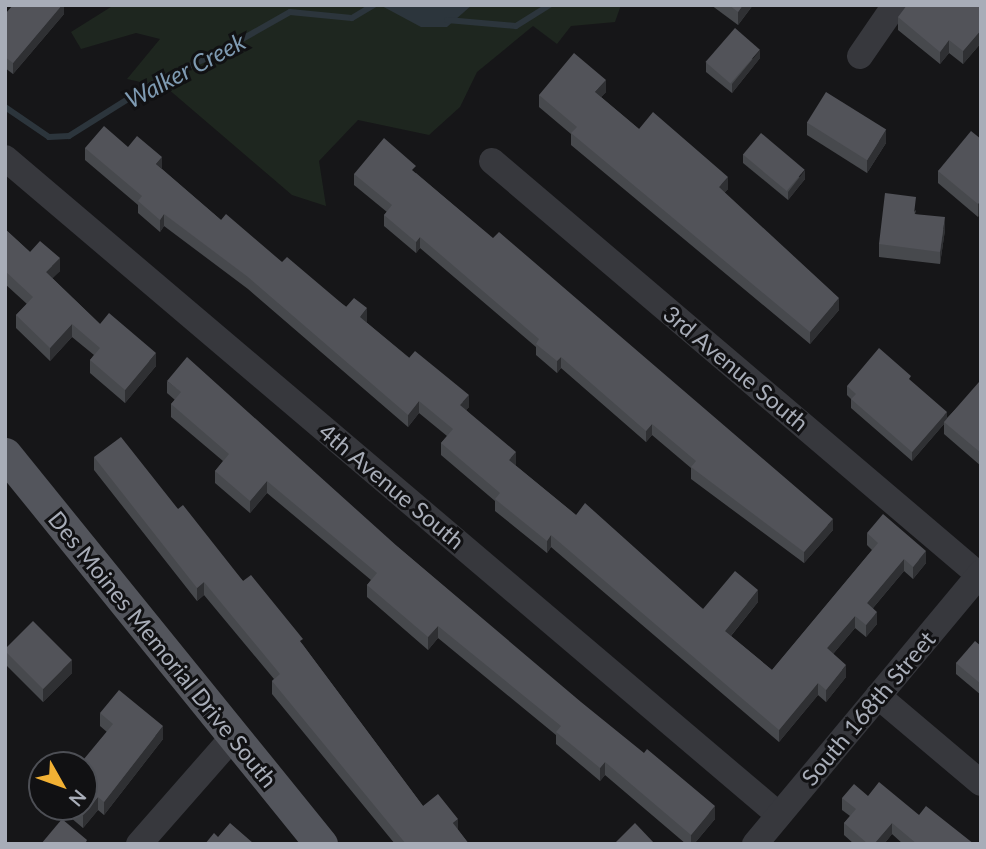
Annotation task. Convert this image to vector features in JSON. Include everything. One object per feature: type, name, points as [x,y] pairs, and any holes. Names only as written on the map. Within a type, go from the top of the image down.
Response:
[{"type":"main road","name":"Des Moines Memorial Drive South","points":[[5,454],[321,844]]},
{"type":"street","points":[[860,57],[895,5]]},
{"type":"street","name":"4th Avenue South","points":[[5,158],[779,815]]},
{"type":"street","name":"3rd Avenue South","points":[[492,161],[980,574]]},
{"type":"street","name":"South 168th Street","points":[[755,844],[980,574]]},
{"type":"street","points":[[878,696],[981,783]]},
{"type":"street","points":[[139,844],[234,736]]},
{"type":"shaded area","points":[[114,5],[621,5],[615,22],[571,26],[557,44],[533,26],[477,72],[460,107],[429,135],[358,120],[319,161],[326,206],[292,195],[167,88],[127,79],[160,39],[136,33],[81,49],[71,32]]},
{"type":"shaded area","points":[[380,5],[472,5],[447,27],[421,27]]},
{"type":"building","points":[[13,5],[62,5],[13,63],[5,57],[5,14]]},
{"type":"building","points":[[729,5],[743,5],[738,12]]},
{"type":"building","points":[[907,5],[981,5],[981,30],[963,51],[949,40],[940,52],[898,17]]},
{"type":"building","points":[[735,28],[760,50],[730,84],[705,62]]},
{"type":"building","points":[[574,53],[606,80],[595,92],[639,129],[653,112],[728,177],[719,187],[839,298],[810,332],[571,133],[577,127],[539,95]]},
{"type":"building","points":[[826,92],[886,130],[867,160],[807,123]]},
{"type":"building","points":[[104,126],[128,147],[137,136],[162,157],[156,164],[221,220],[226,214],[282,262],[287,257],[346,307],[354,298],[367,308],[360,317],[409,358],[415,351],[469,395],[460,405],[516,452],[509,460],[576,515],[585,503],[703,609],[735,571],[758,590],[725,631],[772,670],[878,543],[867,533],[883,514],[926,551],[913,567],[904,559],[867,603],[877,612],[866,625],[855,616],[827,648],[846,665],[826,690],[818,683],[779,730],[551,535],[547,541],[495,499],[500,493],[441,443],[453,429],[419,401],[408,415],[248,277],[164,214],[160,220],[138,201],[142,196],[85,148]]},
{"type":"building","points":[[971,131],[981,139],[981,201],[978,204],[938,171]]},
{"type":"building","points":[[761,133],[805,170],[787,191],[743,154]]},
{"type":"building","points":[[384,138],[416,166],[412,170],[493,238],[499,232],[833,519],[804,552],[691,467],[696,461],[652,424],[646,431],[561,357],[557,361],[536,344],[539,339],[420,237],[416,242],[384,215],[392,205],[354,174]]},
{"type":"building","points":[[885,193],[916,197],[914,214],[945,217],[940,252],[879,244]]},
{"type":"building","points":[[5,229],[30,252],[40,241],[60,258],[46,272],[100,324],[109,313],[156,353],[125,390],[90,360],[100,348],[72,324],[50,348],[16,315],[33,297],[5,271]]},
{"type":"building","points":[[879,348],[947,412],[912,452],[851,399],[856,394],[847,386]]},
{"type":"building","points":[[187,357],[398,547],[581,702],[644,753],[647,749],[715,806],[691,835],[605,762],[600,768],[556,732],[561,726],[438,626],[428,637],[367,585],[377,573],[267,481],[250,501],[215,471],[229,454],[171,404],[181,392],[167,381]]},
{"type":"building","points":[[979,382],[981,383],[981,453],[944,422]]},
{"type":"building","points":[[121,437],[178,509],[183,505],[243,581],[251,575],[303,639],[300,641],[423,806],[438,794],[458,819],[453,823],[469,844],[406,844],[272,681],[280,674],[204,582],[197,588],[94,457]]},
{"type":"building","points":[[33,621],[72,660],[43,689],[5,651]]},
{"type":"building","points":[[975,641],[981,646],[981,684],[956,663]]},
{"type":"building","points":[[119,690],[163,726],[104,802],[98,797],[98,751],[91,751],[113,724],[100,713]]},
{"type":"building","points":[[879,782],[919,815],[926,806],[974,844],[917,844],[892,823],[874,844],[868,844],[844,823],[856,809],[842,798],[854,784],[868,796]]},
{"type":"building","points":[[60,821],[64,821],[87,840],[85,844],[41,844]]},
{"type":"building","points":[[230,823],[253,843],[205,844],[214,833],[218,837]]},
{"type":"building","points":[[635,823],[655,844],[614,844]]},
{"type":"waterway","name":"Walker Creek","points":[[5,107],[49,137],[69,136],[160,79],[214,55],[290,12],[352,18],[374,5]]},
{"type":"waterway","name":"Walker Creek","points":[[447,20],[516,26],[550,5]]}]
